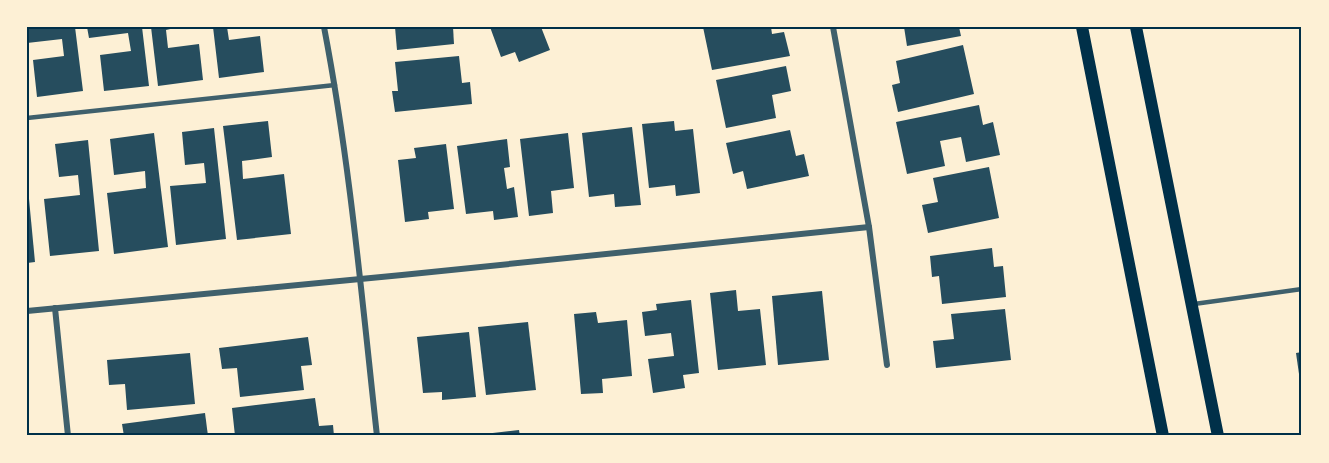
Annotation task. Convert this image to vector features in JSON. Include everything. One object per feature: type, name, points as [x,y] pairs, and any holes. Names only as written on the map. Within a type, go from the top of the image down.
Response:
[{"type":"main road","points":[[1082,27],[1163,436]]},
{"type":"main road","points":[[1136,27],[1218,436]]},
{"type":"street","points":[[324,27],[335,85],[377,436]]},
{"type":"street","points":[[833,27],[869,227],[887,366]]},
{"type":"street","points":[[27,311],[869,227]]},
{"type":"street","points":[[55,308],[68,436]]},
{"type":"lane","points":[[27,118],[335,85]]},
{"type":"lane","points":[[1191,304],[1302,289]]},
{"type":"building","points":[[27,27],[75,27],[83,91],[37,97],[33,60],[64,56],[62,39],[27,43]]},
{"type":"building","points":[[87,27],[142,27],[149,86],[104,91],[100,55],[131,51],[128,33],[89,38]]},
{"type":"building","points":[[151,27],[179,27],[166,30],[168,48],[199,44],[203,80],[158,86]]},
{"type":"building","points":[[213,27],[227,27],[229,40],[260,36],[264,72],[219,78]]},
{"type":"building","points":[[395,27],[453,27],[454,44],[397,50]]},
{"type":"building","points":[[490,27],[541,27],[550,50],[519,62],[515,52],[501,57]]},
{"type":"building","points":[[703,27],[771,27],[772,34],[784,32],[790,56],[712,70]]},
{"type":"building","points":[[904,27],[959,27],[961,36],[907,46]]},
{"type":"building","points":[[963,45],[974,94],[898,112],[892,85],[900,83],[896,61]]},
{"type":"building","points":[[459,56],[462,83],[470,82],[472,104],[395,112],[392,91],[398,91],[395,62]]},
{"type":"building","points":[[786,66],[791,91],[772,95],[776,118],[726,128],[716,80]]},
{"type":"building","points":[[979,105],[983,125],[993,122],[1000,155],[966,162],[961,137],[940,141],[945,166],[907,174],[896,122]]},
{"type":"building","points":[[268,121],[272,157],[242,161],[243,179],[284,174],[291,234],[237,240],[223,126]]},
{"type":"building","points":[[674,121],[675,131],[693,129],[700,193],[676,196],[675,185],[649,188],[642,124]]},
{"type":"building","points":[[632,127],[641,205],[615,207],[614,194],[589,197],[582,133]]},
{"type":"building","points":[[214,128],[226,239],[176,245],[170,186],[206,183],[204,163],[185,165],[182,132]]},
{"type":"building","points":[[790,130],[796,156],[804,154],[809,176],[747,189],[743,171],[733,174],[726,143]]},
{"type":"building","points":[[154,133],[168,247],[114,254],[107,193],[146,188],[145,171],[114,175],[110,139]]},
{"type":"building","points":[[568,133],[574,188],[551,191],[553,213],[529,216],[520,139]]},
{"type":"building","points":[[507,139],[510,167],[504,168],[507,189],[514,187],[518,217],[494,220],[493,211],[466,214],[457,146]]},
{"type":"building","points":[[88,140],[99,251],[50,256],[44,199],[80,195],[78,175],[59,177],[55,144]]},
{"type":"building","points":[[446,144],[454,209],[428,212],[429,219],[405,222],[398,160],[416,158],[414,148]]},
{"type":"building","points":[[989,167],[999,218],[928,233],[922,205],[938,202],[933,178]]},
{"type":"building","points":[[27,199],[29,199],[35,262],[27,263]]},
{"type":"building","points":[[992,248],[994,267],[1003,266],[1006,297],[942,304],[939,276],[932,277],[930,256]]},
{"type":"building","points":[[736,290],[738,311],[760,309],[766,365],[718,370],[710,293]]},
{"type":"building","points":[[822,291],[829,360],[778,365],[772,296]]},
{"type":"building","points":[[691,300],[699,373],[683,375],[685,388],[653,393],[648,359],[674,356],[671,333],[645,336],[642,312],[657,310],[656,304]]},
{"type":"building","points":[[1005,309],[1011,360],[936,368],[933,341],[954,339],[951,314]]},
{"type":"building","points":[[596,312],[598,323],[627,320],[632,376],[602,379],[603,393],[581,394],[574,314]]},
{"type":"building","points":[[528,322],[536,390],[486,395],[478,327]]},
{"type":"building","points":[[469,332],[476,397],[442,400],[442,392],[423,393],[417,337]]},
{"type":"building","points":[[308,337],[312,365],[301,366],[304,390],[240,397],[237,368],[222,369],[219,348]]},
{"type":"building","points":[[1302,352],[1302,374],[1299,374],[1296,353]]},
{"type":"building","points":[[190,353],[195,404],[127,410],[125,384],[109,385],[107,360]]},
{"type":"building","points":[[315,398],[319,426],[333,425],[334,436],[235,436],[232,408]]},
{"type":"building","points":[[205,413],[208,436],[124,436],[122,424]]},
{"type":"building","points":[[519,430],[520,436],[484,436],[484,434]]}]
